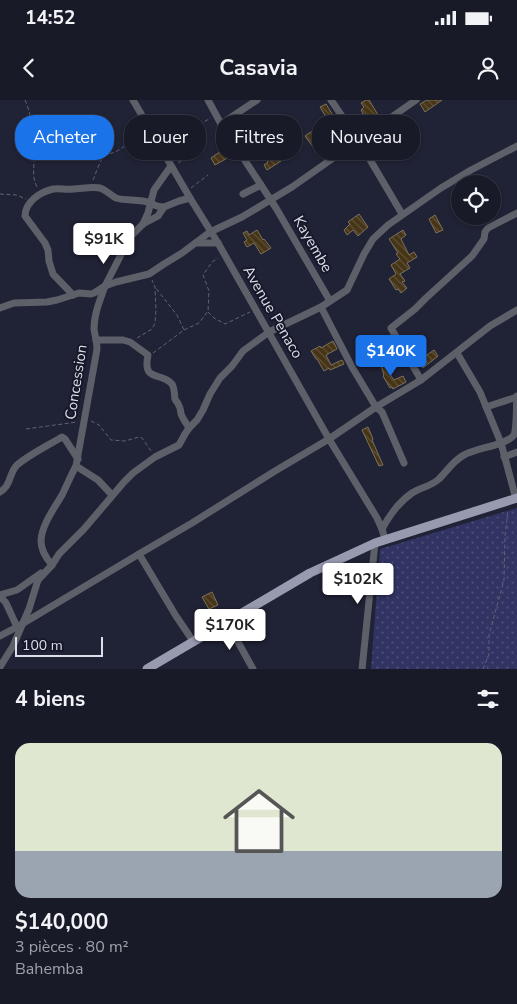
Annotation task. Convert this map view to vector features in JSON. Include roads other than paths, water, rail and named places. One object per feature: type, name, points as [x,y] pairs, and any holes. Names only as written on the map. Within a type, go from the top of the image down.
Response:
[{"type":"main road","points":[[148,669],[310,573],[385,539],[514,499]]},
{"type":"street","name":"Avenue Penaco","points":[[133,100],[218,243],[328,439],[377,518],[385,539]]},
{"type":"street","name":"Kayembe","points":[[208,100],[216,115]]},
{"type":"street","points":[[234,115],[257,100]]},
{"type":"street","points":[[331,100],[341,115]]},
{"type":"street","points":[[395,115],[414,101]]},
{"type":"street","points":[[0,667],[13,646],[20,626],[30,609],[37,583],[59,554],[84,530],[133,472],[155,457],[179,445],[189,428],[197,420],[220,378],[232,366],[240,354],[269,332],[321,307],[347,290],[373,239],[402,214],[441,188],[517,146]]},
{"type":"street","name":"Kayembe","points":[[245,160],[272,200],[330,301]]},
{"type":"street","points":[[0,308],[14,304],[47,302],[79,293],[90,294],[105,286],[150,274],[210,232],[272,200],[331,160]]},
{"type":"street","points":[[370,160],[402,214]]},
{"type":"street","points":[[143,224],[154,190],[171,166]]},
{"type":"street","points":[[243,194],[261,185]]},
{"type":"street","points":[[73,295],[53,274],[45,243],[25,216],[30,202],[41,194],[52,190],[89,188],[101,189],[115,198],[142,200],[164,208]]},
{"type":"street","points":[[143,224],[158,216],[164,208],[188,195]]},
{"type":"street","points":[[421,380],[391,328],[415,309],[472,256],[484,239],[488,228],[517,213]]},
{"type":"street","name":"Concession","points":[[52,565],[44,553],[41,535],[77,462],[97,349],[94,330],[98,305],[105,286],[130,237],[143,224]]},
{"type":"street","points":[[195,242],[218,243]]},
{"type":"street","points":[[321,307],[352,367],[376,407],[382,412],[404,463]]},
{"type":"street","points":[[0,636],[20,626],[192,523],[328,439],[421,380],[490,326],[517,310]]},
{"type":"street","points":[[96,340],[123,340],[130,342],[148,355],[147,369],[171,383],[174,388],[175,399],[189,428]]},
{"type":"street","points":[[457,352],[480,392],[501,443],[514,499]]},
{"type":"street","points":[[382,529],[388,517],[405,499],[412,493],[430,486],[462,455],[501,443],[515,434],[517,396],[486,407]]},
{"type":"street","points":[[0,492],[8,486],[15,467],[62,437],[65,439],[77,462],[112,495]]},
{"type":"street","points":[[504,457],[517,452]]},
{"type":"street","points":[[362,669],[375,543]]},
{"type":"street","points":[[139,554],[176,616],[194,641]]},
{"type":"street","points":[[20,626],[0,595],[17,590],[46,571]]},
{"type":"street","points":[[227,622],[253,669]]}]
